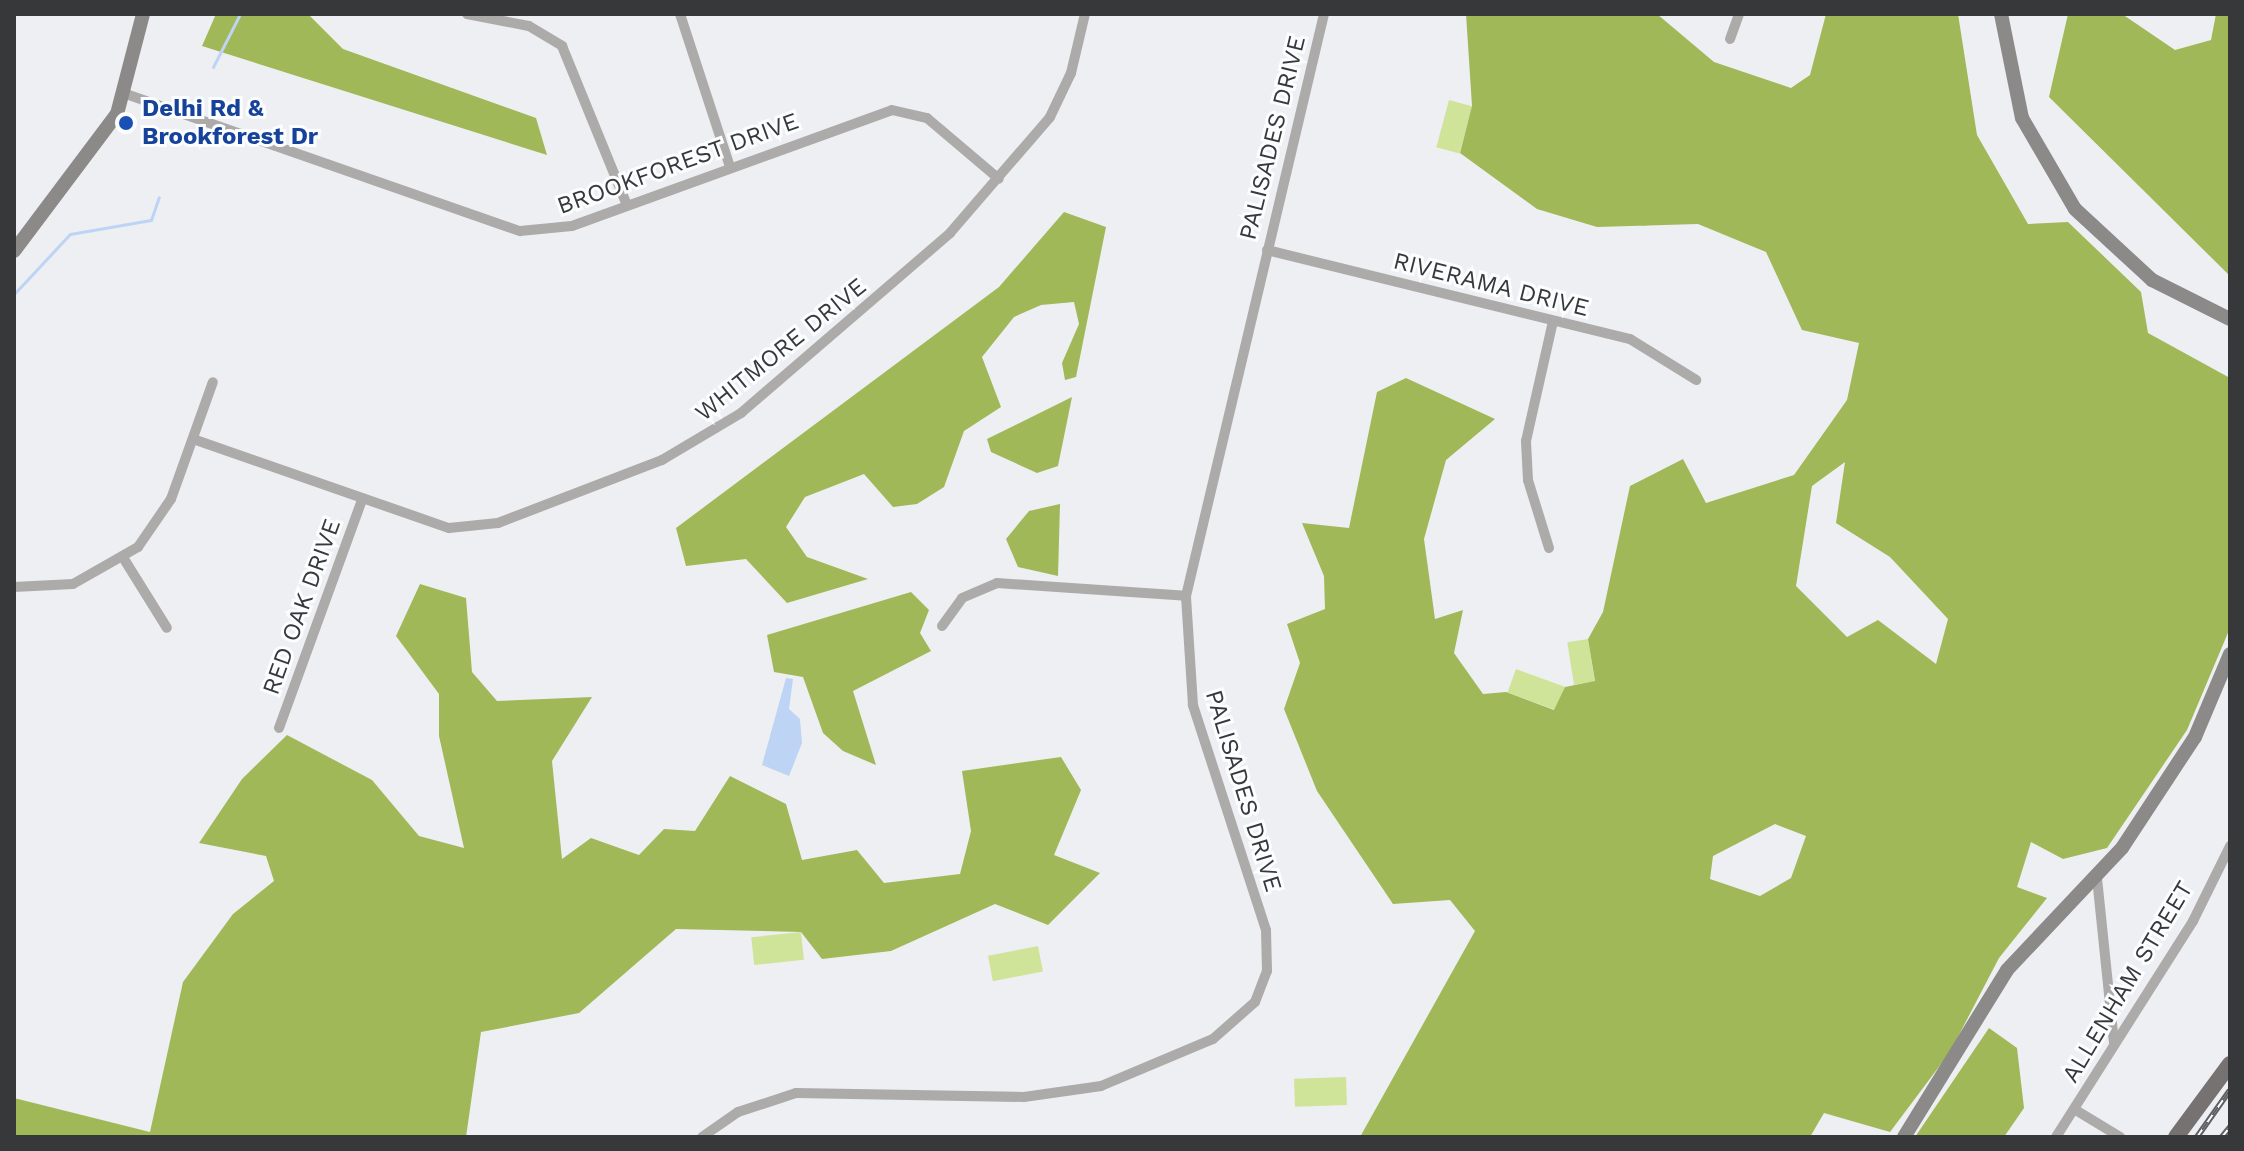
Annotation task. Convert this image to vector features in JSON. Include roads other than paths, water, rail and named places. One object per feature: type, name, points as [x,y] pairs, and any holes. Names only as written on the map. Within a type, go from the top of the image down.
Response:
[{"type":"main road","points":[[2176,1137],[2230,1064]]},
{"type":"street","points":[[14,251],[95,151],[126,94],[143,14]]},
{"type":"street","points":[[467,14],[529,26],[562,46],[627,205]]},
{"type":"street","points":[[680,14],[730,167]]},
{"type":"street","name":"WHITMORE DRIVE","points":[[193,439],[432,525],[485,526],[690,447],[919,263],[999,179],[1062,94],[1085,14]]},
{"type":"street","name":"PALISADES DRIVE","points":[[702,1137],[738,1112],[796,1093],[1076,1092],[1213,1039],[1247,1013],[1265,978],[1268,947],[1193,705],[1186,596],[1324,14]]},
{"type":"street","points":[[1730,39],[1739,14]]},
{"type":"street","points":[[2001,14],[2022,118],[2075,209],[2152,280],[2230,319]]},
{"type":"street","name":"BROOKFOREST DRIVE","points":[[126,94],[503,228],[555,230],[869,115],[901,110],[938,125],[999,179]]},
{"type":"street","name":"RIVERAMA DRIVE","points":[[1267,250],[1643,343],[1696,380]]},
{"type":"street","points":[[1549,548],[1528,480],[1526,441],[1553,321]]},
{"type":"street","points":[[14,587],[73,584],[124,559],[163,515],[213,382]]},
{"type":"street","name":"RED OAK DRIVE","points":[[279,728],[362,500]]},
{"type":"street","points":[[124,559],[167,628]]},
{"type":"street","points":[[942,626],[962,598],[997,583],[1186,596]]},
{"type":"street","points":[[1904,1137],[2007,970],[2097,878],[2195,737],[2230,654]]},
{"type":"street","name":"ALLENHAM STREET","points":[[2056,1137],[2193,921],[2230,846]]},
{"type":"street","points":[[2097,878],[2114,1042]]},
{"type":"street","points":[[2074,1109],[2120,1137]]},
{"type":"water","points":[[786,678],[793,679],[789,709],[800,719],[802,743],[789,776],[762,765]]},
{"type":"waterway","points":[[213,67],[240,14]]},
{"type":"waterway","points":[[14,294],[70,234],[151,220],[159,197]]},
{"type":"railway","points":[[2197,1137],[2230,1090]]},
{"type":"railway","points":[[2222,1137],[2230,1127]]},
{"type":"place","name":"Delhi Rd & Brookforest Dr","points":[[126,123]]}]
